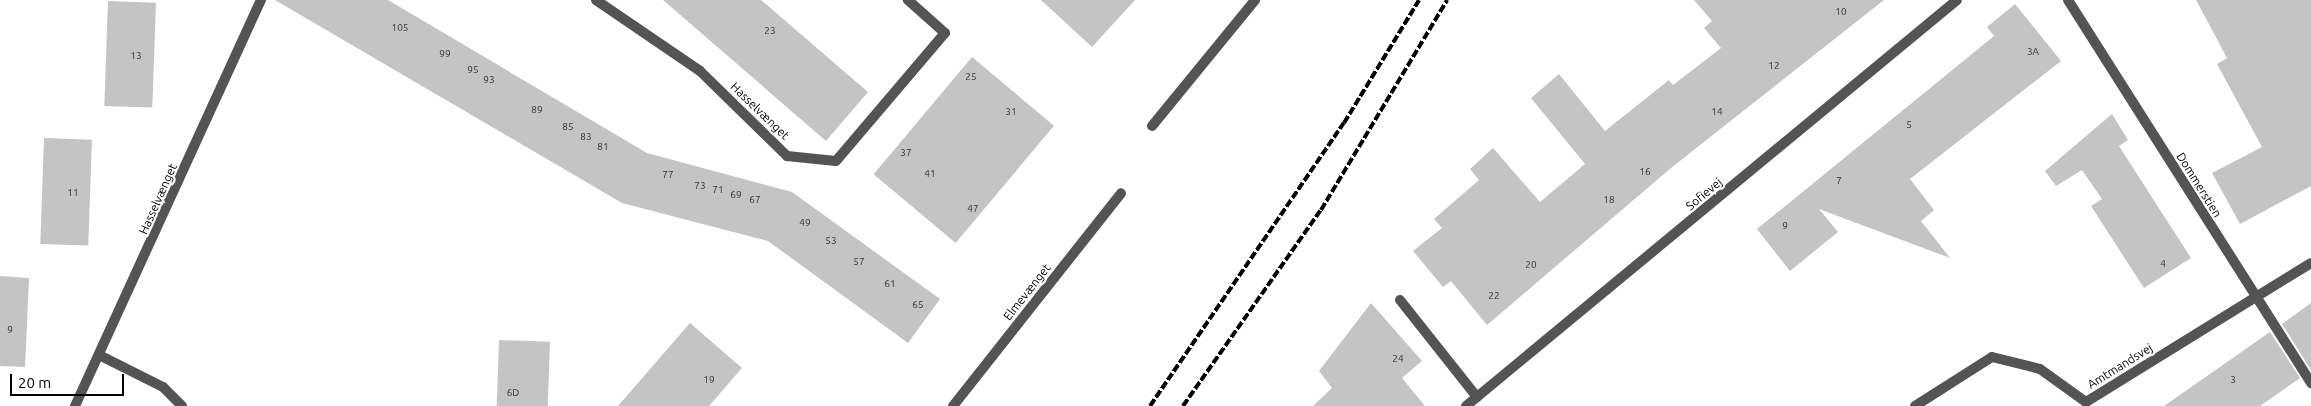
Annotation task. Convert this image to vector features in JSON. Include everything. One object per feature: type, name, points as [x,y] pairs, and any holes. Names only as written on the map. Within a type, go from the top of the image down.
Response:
[{"type":"street","name":"Hasselvænget","points":[[74,406],[101,356],[261,0]]},
{"type":"street","name":"Hasselvænget","points":[[596,0],[700,70],[787,156],[836,161],[945,33],[908,0]]},
{"type":"street","points":[[1152,126],[1255,0]]},
{"type":"street","name":"Sofievej","points":[[1466,406],[1956,0]]},
{"type":"street","name":"Dommerstien","points":[[2068,0],[2253,296],[2311,383]]},
{"type":"street","name":"Elmevænget","points":[[953,406],[1121,193]]},
{"type":"street","name":"Amtmandsvej","points":[[1915,406],[1992,357],[2040,369],[2086,402],[2253,296],[2311,263]]},
{"type":"street","points":[[1400,300],[1477,397]]},
{"type":"street","points":[[101,356],[163,387],[182,406]]},
{"type":"building","points":[[275,0],[388,0],[647,153],[792,192],[940,299],[908,343],[768,241],[622,203]]},
{"type":"building","points":[[663,0],[761,0],[868,92],[826,141]]},
{"type":"building","points":[[1041,0],[1135,0],[1092,47]]},
{"type":"building","points":[[1694,0],[1884,0],[1671,168],[1487,325],[1451,281],[1443,287],[1413,251],[1442,228],[1434,219],[1479,180],[1470,169],[1493,148],[1540,202],[1585,164],[1531,98],[1559,74],[1605,131],[1669,80],[1673,85],[1721,48],[1704,28],[1712,21]]},
{"type":"building","points":[[2196,0],[2311,0],[2311,186],[2240,224],[2212,173],[2262,147],[2217,64],[2227,58]]},
{"type":"building","points":[[108,1],[156,3],[152,108],[104,106]]},
{"type":"building","points":[[2015,4],[2061,61],[1910,179],[1934,210],[1921,221],[1950,258],[1819,209],[1838,232],[1790,271],[1757,229],[1994,36],[1987,27]]},
{"type":"building","points":[[972,57],[1054,126],[956,243],[874,174]]},
{"type":"building","points":[[2112,114],[2128,140],[2119,146],[2191,258],[2144,288],[2091,206],[2102,199],[2082,170],[2056,186],[2045,171]]},
{"type":"building","points":[[44,138],[92,140],[88,246],[40,244]]},
{"type":"building","points":[[0,276],[29,278],[25,367],[0,366]]},
{"type":"building","points":[[1371,303],[1422,361],[1402,378],[1425,406],[1313,406],[1332,388],[1319,371]]},
{"type":"building","points":[[2311,303],[2311,370],[2282,324]]},
{"type":"building","points":[[690,323],[742,368],[709,406],[618,406]]},
{"type":"building","points":[[2270,332],[2300,378],[2260,406],[2164,406]]},
{"type":"building","points":[[499,340],[550,342],[548,406],[497,406]]},
{"type":"railway","points":[[1150,406],[1344,123],[1419,0]]},
{"type":"railway","points":[[1183,406],[1321,210],[1447,0]]}]
